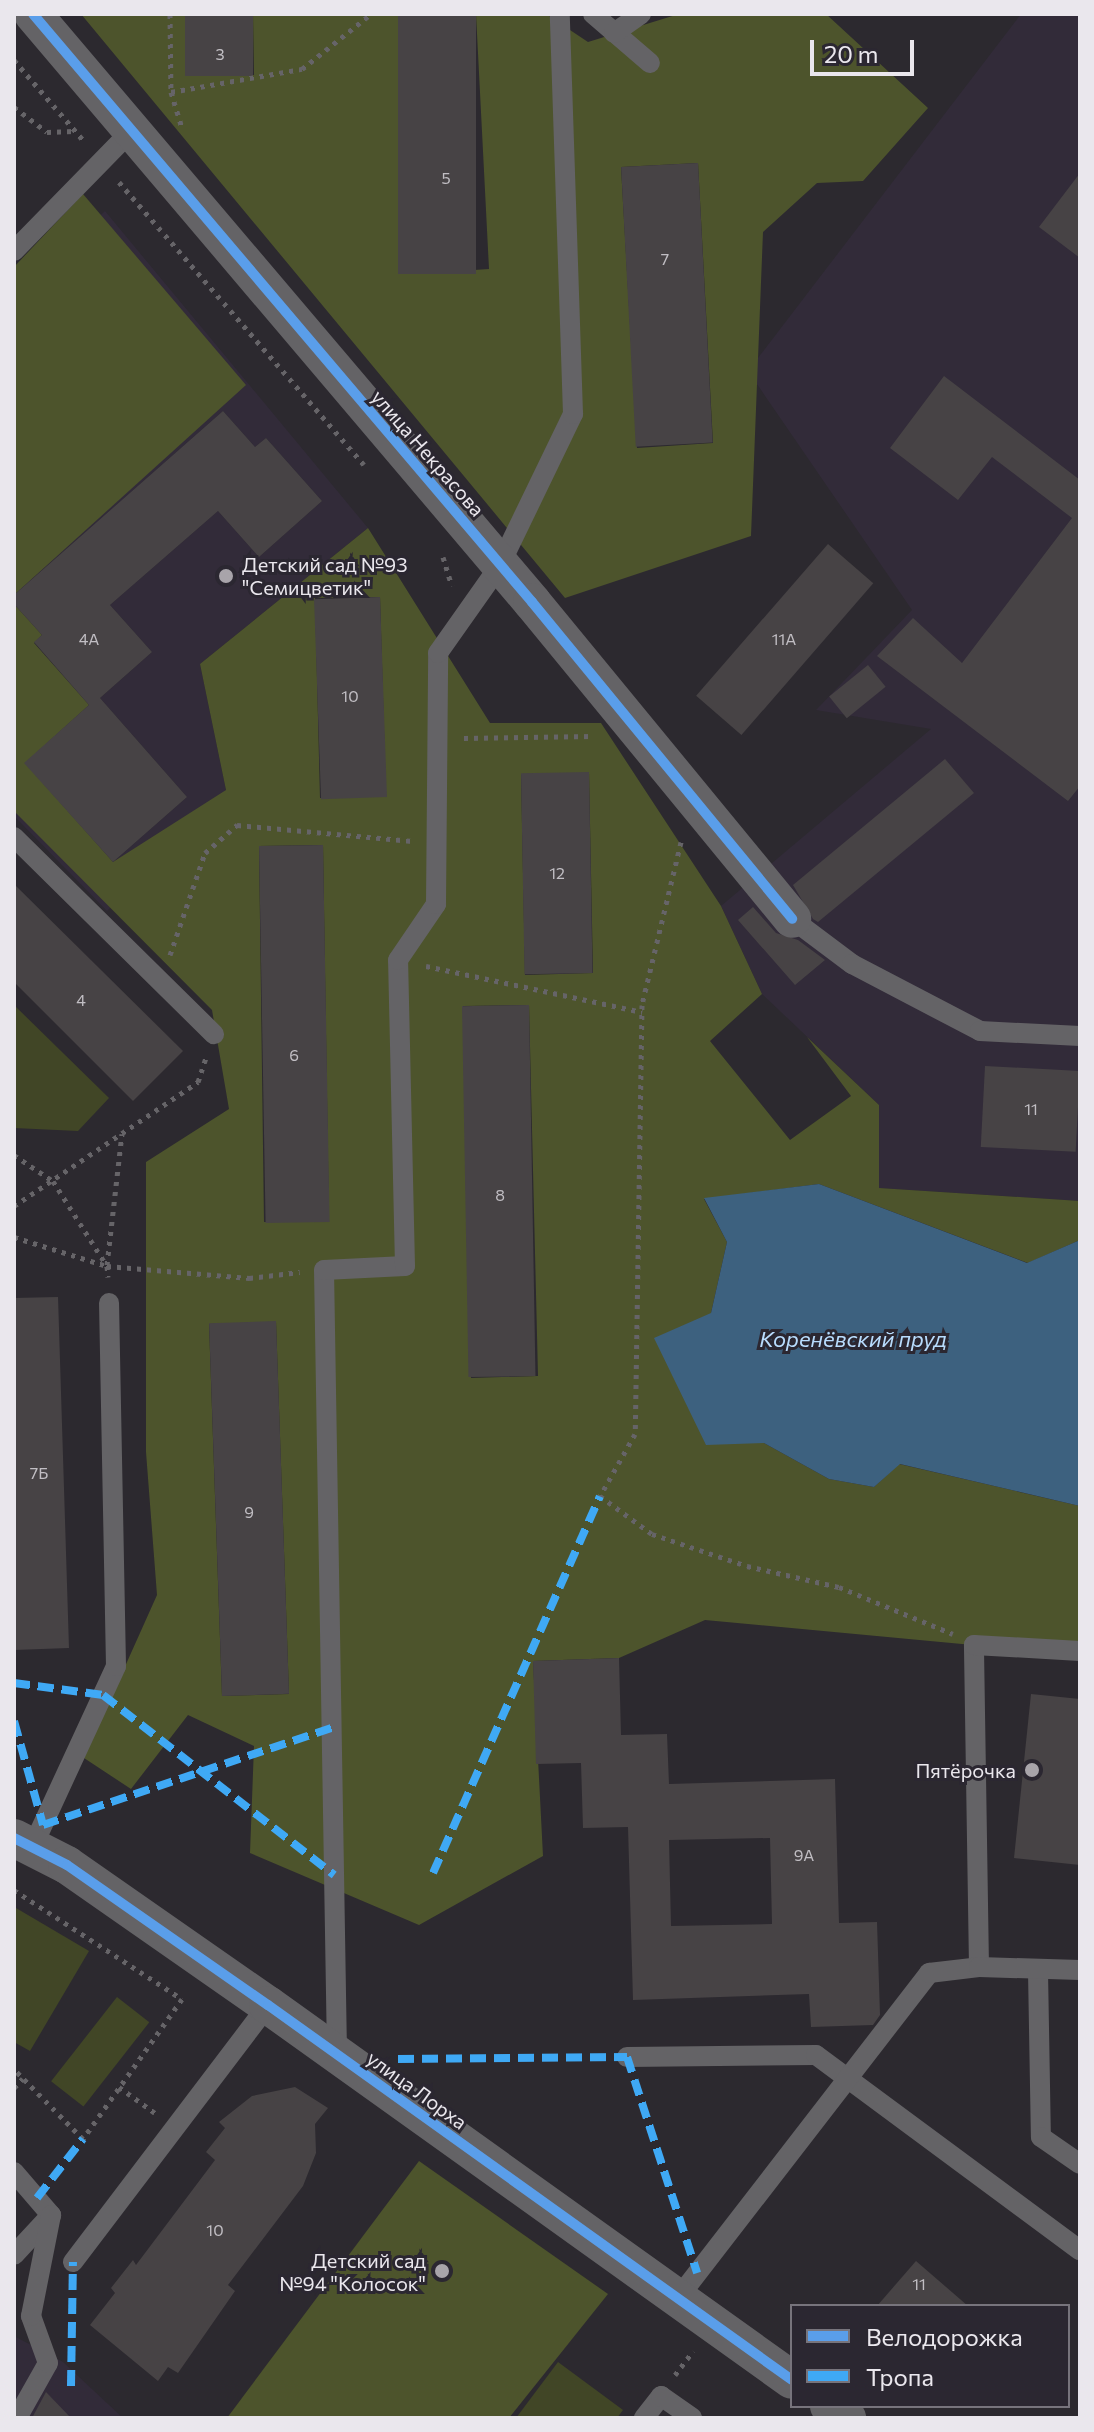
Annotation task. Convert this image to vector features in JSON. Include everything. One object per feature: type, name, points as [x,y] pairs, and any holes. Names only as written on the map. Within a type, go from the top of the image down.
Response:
[{"type":"street","name":"улица Некрасова","points":[[33,14],[129,133],[643,735],[792,919]]},
{"type":"street","name":"улица Лорха","points":[[23,1843],[67,1865],[337,2053],[790,2379]]},
{"type":"lane","points":[[337,2053],[324,1270],[405,1266],[398,960],[436,904],[438,653],[500,565],[573,414],[560,14]]},
{"type":"lane","points":[[593,14],[650,63]]},
{"type":"lane","points":[[614,33],[641,14]]},
{"type":"lane","points":[[14,251],[129,133]]},
{"type":"lane","points":[[14,837],[214,1034]]},
{"type":"lane","points":[[792,919],[852,964],[980,1031],[1080,1036]]},
{"type":"lane","points":[[23,1843],[116,1666],[109,1303]]},
{"type":"lane","points":[[979,1967],[974,1645],[1080,1651]]},
{"type":"lane","points":[[678,2298],[929,1973],[979,1967],[1080,1970]]},
{"type":"lane","points":[[1038,1971],[1041,2137],[1080,2164]]},
{"type":"lane","points":[[73,2262],[268,2005]]},
{"type":"lane","points":[[627,2057],[816,2055],[1080,2250]]},
{"type":"lane","points":[[14,2172],[51,2215]]},
{"type":"lane","points":[[14,2255],[51,2215]]},
{"type":"lane","points":[[17,2418],[48,2363],[31,2316],[51,2215]]},
{"type":"lane","points":[[644,2418],[661,2396],[692,2418]]},
{"type":"path","points":[[170,14],[171,92],[182,128]]},
{"type":"path","points":[[171,92],[302,69],[371,14]]},
{"type":"path","points":[[14,60],[372,475]]},
{"type":"path","points":[[14,107],[47,132],[75,131]]},
{"type":"path","points":[[434,547],[444,558],[461,617]]},
{"type":"path","points":[[437,739],[643,735]]},
{"type":"path","points":[[693,795],[642,1012],[635,1434],[600,1496],[652,1534],[747,1566],[839,1587],[974,1645]]},
{"type":"path","points":[[161,981],[205,853],[237,825],[437,844]]},
{"type":"path","points":[[398,960],[642,1012]]},
{"type":"path","points":[[14,1206],[198,1082],[214,1034]]},
{"type":"path","points":[[109,1303],[107,1266],[122,1134]]},
{"type":"path","points":[[14,1155],[53,1181],[107,1266]]},
{"type":"path","points":[[14,1237],[107,1266],[249,1278],[324,1270]]},
{"type":"path","points":[[14,1890],[182,1999],[83,2139],[14,2069]]},
{"type":"path","points":[[14,2088],[23,2078]]},
{"type":"path","points":[[119,2087],[175,2127]]},
{"type":"path","points":[[678,2372],[698,2344]]},
{"type":"shaded area","points":[[1021,14],[1080,14],[1080,1201],[878,1188],[879,1105],[762,994],[721,906],[931,729],[816,710],[912,610],[748,371]]},
{"type":"shaded area","name":"Детский сад №93 \"Семицветик\"","points":[[105,211],[368,528],[200,664],[226,790],[107,911],[14,816],[14,604],[42,635],[34,643],[89,705],[25,763],[113,862],[187,797],[100,698],[152,652],[110,605],[218,511],[259,557],[322,501],[266,438],[255,447],[223,411],[14,595],[14,298]]},
{"type":"shaded area","points":[[14,2336],[63,2362],[123,2418],[14,2418]]},
{"type":"green space","points":[[81,14],[185,14],[187,76],[254,75],[253,14],[398,14],[413,274],[489,269],[476,14],[546,14],[588,42],[679,14],[826,14],[928,108],[863,181],[817,183],[763,232],[751,536],[565,598]],"holes":[[[698,163],[713,443],[637,448],[621,167]]]},
{"type":"green space","points":[[83,194],[246,385],[14,595],[14,267]]},
{"type":"green space","points":[[368,528],[490,723],[601,723],[721,906],[762,994],[710,1041],[790,1140],[851,1096],[807,1037],[879,1105],[879,1188],[1080,1201],[1080,1240],[1028,1263],[819,1184],[704,1199],[727,1242],[711,1313],[764,1443],[829,1479],[874,1487],[899,1464],[1080,1506],[1080,1655],[705,1620],[619,1658],[533,1661],[543,1856],[419,1925],[250,1853],[254,1746],[188,1715],[131,1789],[84,1758],[157,1595],[146,1452],[146,1162],[229,1109],[212,1010],[14,811],[14,604],[42,635],[34,643],[89,705],[25,763],[113,862],[226,790],[200,664]],"holes":[[[380,597],[386,796],[320,798],[315,598]],[[589,773],[593,973],[525,975],[521,774]],[[323,845],[329,1221],[264,1222],[259,846]],[[529,1005],[538,1376],[471,1378],[463,1006]],[[276,1322],[289,1694],[222,1696],[209,1324]]]},
{"type":"green space","points":[[14,1005],[109,1098],[78,1131],[14,1128]]},
{"type":"green space","points":[[16,1908],[89,1951],[30,2051],[14,2042]]},
{"type":"green space","points":[[117,1997],[149,2022],[83,2107],[51,2081]]},
{"type":"green space","name":"Детский сад №94 \"Колосок\"","points":[[419,2161],[608,2294],[509,2418],[227,2418]]},
{"type":"green space","points":[[558,2362],[623,2410],[617,2418],[516,2418]]},
{"type":"water","name":"Коренёвский пруд","points":[[819,1184],[1027,1263],[1080,1240],[1080,1506],[900,1464],[874,1487],[829,1479],[764,1443],[706,1445],[654,1338],[711,1313],[727,1242],[704,1198]]},
{"type":"building","points":[[185,14],[253,14],[253,76],[185,76]]},
{"type":"building","points":[[398,14],[476,14],[476,274],[398,274]]},
{"type":"building","points":[[698,163],[713,443],[636,447],[621,167]]},
{"type":"building","points":[[1080,173],[1080,258],[1039,227]]},
{"type":"building","points":[[944,376],[1080,480],[1080,786],[1068,801],[877,656],[913,618],[962,663],[1072,518],[992,457],[958,500],[890,448]]},
{"type":"building","points":[[223,411],[255,447],[266,438],[322,501],[259,557],[218,511],[110,605],[152,652],[100,698],[187,797],[113,862],[24,763],[89,705],[34,642],[42,635],[14,604],[14,595]]},
{"type":"building","points":[[828,544],[873,583],[741,735],[696,696]]},
{"type":"building","points":[[380,597],[387,797],[321,799],[314,599]]},
{"type":"building","points":[[868,665],[886,687],[847,718],[829,696]]},
{"type":"building","points":[[945,759],[974,793],[818,922],[813,919],[793,885]]},
{"type":"building","points":[[589,772],[593,973],[525,974],[521,773]]},
{"type":"building","points":[[323,845],[330,1222],[266,1223],[259,846]]},
{"type":"building","points":[[14,884],[183,1051],[133,1101],[14,982]]},
{"type":"building","points":[[753,907],[776,933],[798,940],[825,960],[795,985],[738,920]]},
{"type":"building","points":[[529,1005],[535,1376],[468,1377],[462,1006]]},
{"type":"building","points":[[985,1066],[1080,1071],[1076,1152],[981,1147]]},
{"type":"building","points":[[58,1297],[69,1648],[14,1650],[14,1298]]},
{"type":"building","points":[[276,1321],[289,1694],[222,1696],[209,1323]]},
{"type":"building","points":[[619,1658],[621,1735],[667,1734],[669,1784],[835,1779],[839,1923],[877,1922],[880,2015],[873,2025],[811,2027],[809,1994],[633,2000],[628,1827],[583,1828],[581,1763],[536,1764],[533,1661]],"holes":[[[770,1838],[772,1924],[671,1926],[669,1840]]]},
{"type":"building","points":[[1031,1694],[1080,1699],[1080,1865],[1014,1858]]},
{"type":"building","points":[[295,2087],[328,2108],[315,2124],[316,2153],[303,2186],[228,2285],[235,2291],[178,2373],[168,2367],[158,2381],[90,2325],[115,2293],[111,2288],[133,2260],[136,2265],[215,2160],[206,2152],[225,2128],[219,2122],[252,2096]]},
{"type":"building","points":[[916,2261],[966,2304],[879,2304]]},
{"type":"building","points":[[46,2392],[71,2418],[32,2418]]},
{"type":"marked path","points":[[433,1873],[600,1496]]},
{"type":"marked path","points":[[14,1683],[103,1695],[334,1875]]},
{"type":"marked path","points":[[14,1721],[43,1825],[332,1728]]},
{"type":"marked path","points":[[398,2059],[627,2057],[697,2273]]},
{"type":"marked path","points":[[37,2198],[83,2139]]},
{"type":"marked path","points":[[71,2386],[73,2262]]},
{"type":"cycle path","points":[[33,14],[532,602],[792,919]]},
{"type":"cycle path","points":[[14,1838],[67,1865],[268,2005],[790,2379]]},
{"type":"place","name":"Детский сад №93 \"Семицветик\"","points":[[226,576]]},
{"type":"place","name":"Пятёрочка","points":[[1032,1770]]},
{"type":"place","name":"Детский сад №94 \"Колосок\"","points":[[442,2271]]}]
